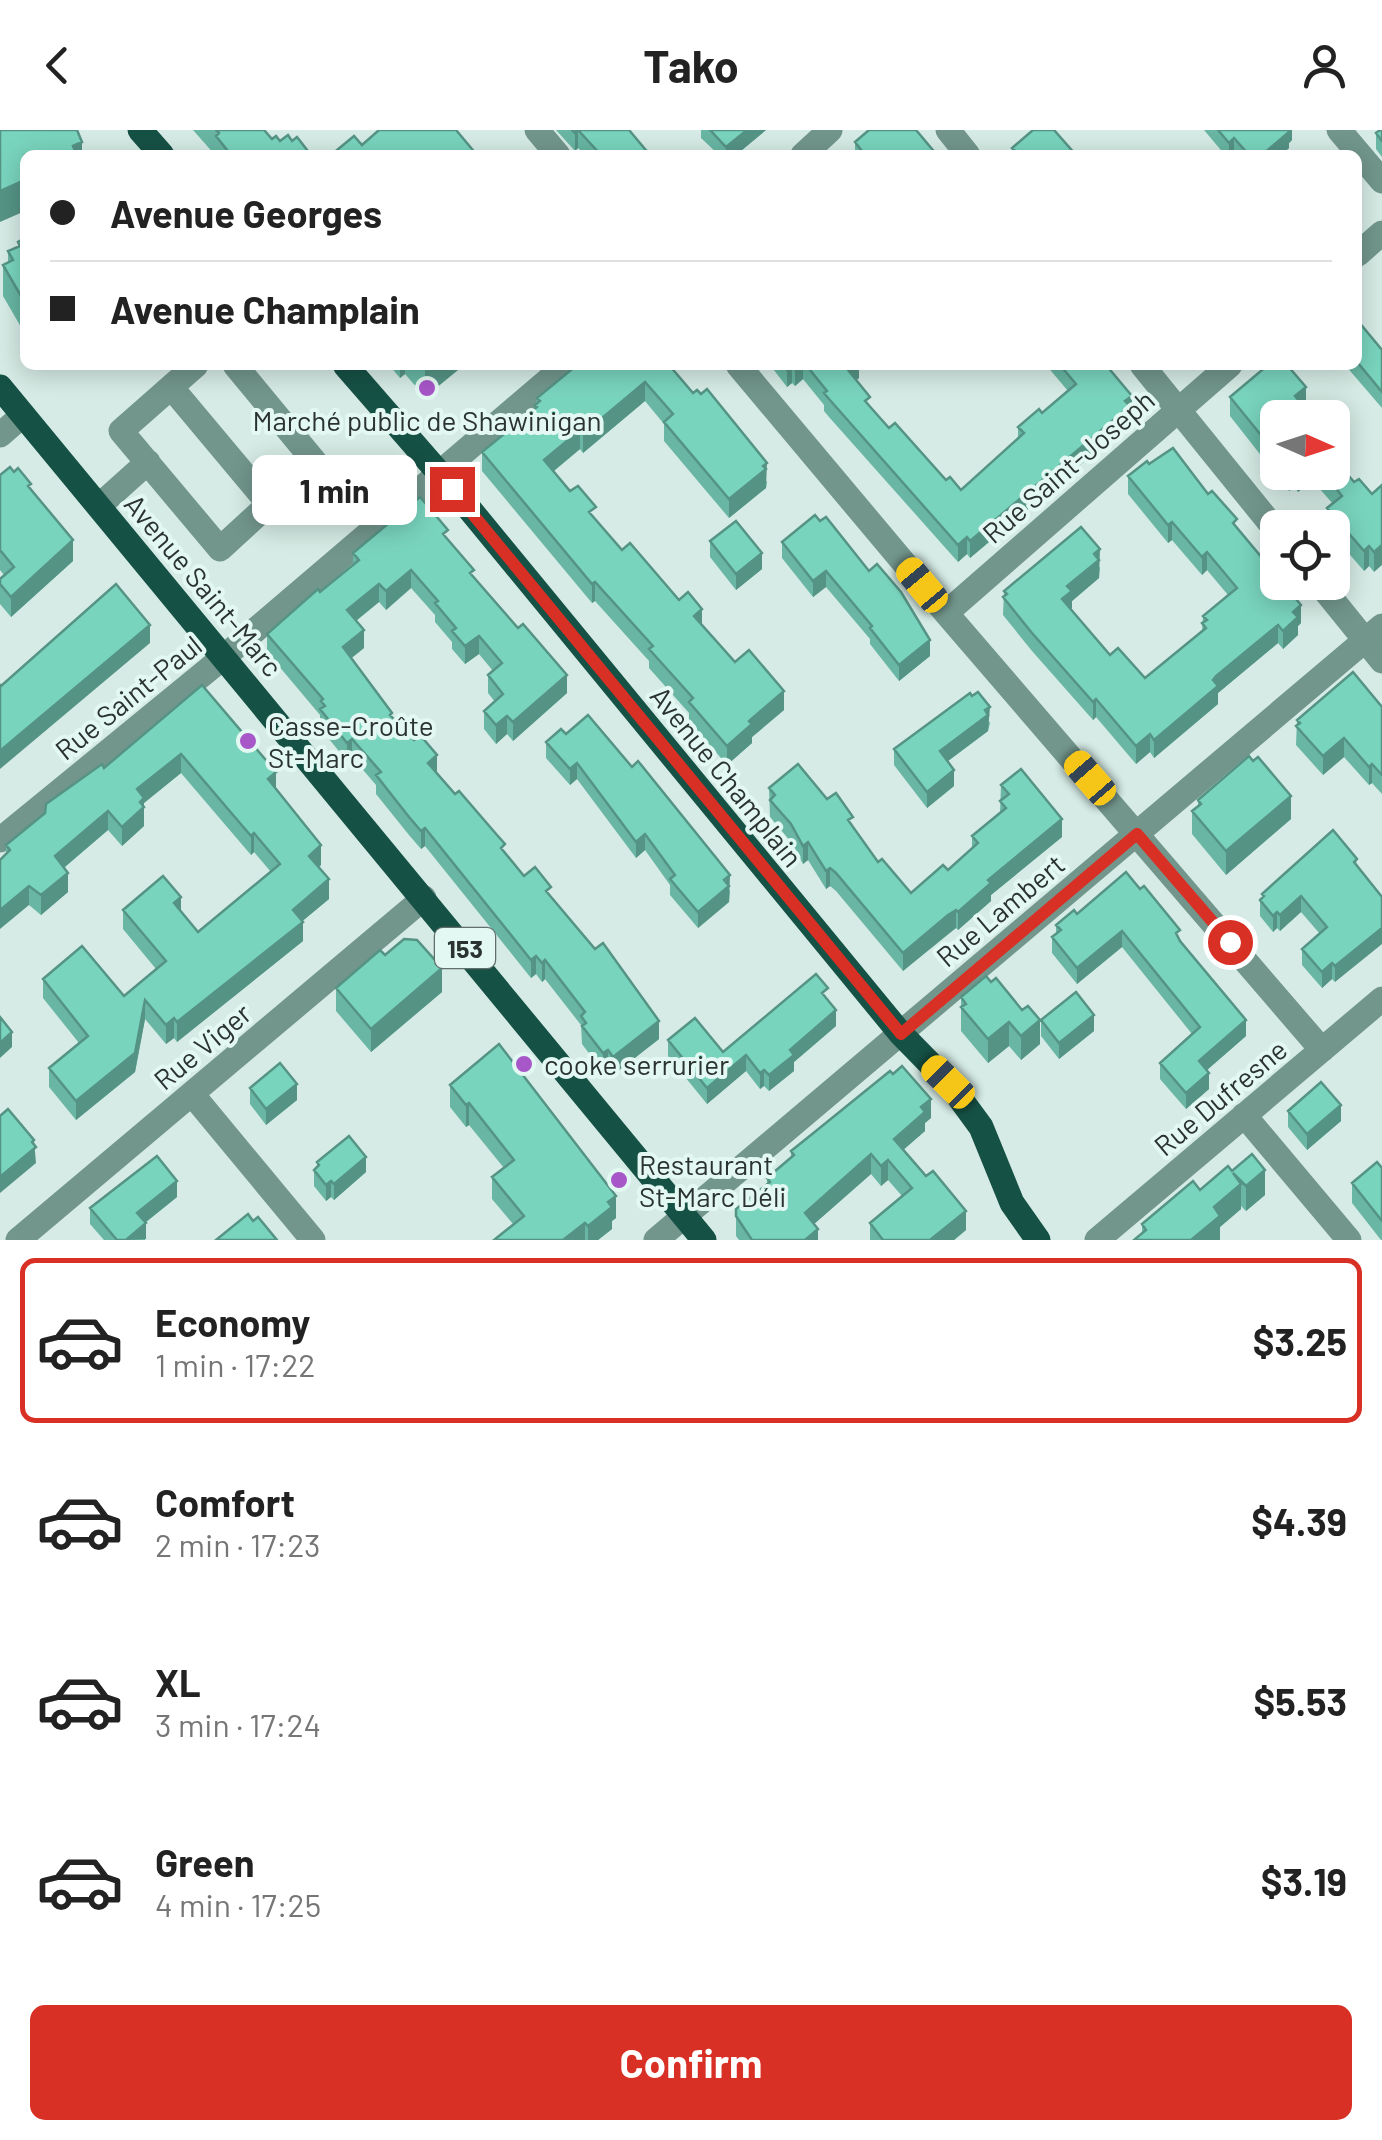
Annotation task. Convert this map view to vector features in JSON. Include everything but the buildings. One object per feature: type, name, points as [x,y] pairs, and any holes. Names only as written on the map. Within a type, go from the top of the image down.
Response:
[{"type":"main road","points":[[140,130],[158,150]]},
{"type":"main road","name":"Avenue Champlain","points":[[349,370],[901,1034],[948,1082],[981,1127],[1012,1202],[1038,1240]]},
{"type":"main road","name":"Avenue Saint-Marc","points":[[0,387],[704,1240]]},
{"type":"street","points":[[537,130],[554,150]]},
{"type":"street","points":[[808,150],[830,130]]},
{"type":"street","points":[[948,130],[964,150]]},
{"type":"street","points":[[1339,130],[1356,150]]},
{"type":"street","points":[[1362,157],[1382,181]]},
{"type":"street","points":[[1362,250],[1382,232]]},
{"type":"street","points":[[190,370],[121,431],[220,548],[315,462],[246,370]]},
{"type":"street","name":"Rue Saint-Paul","points":[[0,840],[225,656],[560,370]]},
{"type":"street","points":[[742,370],[1322,1050]]},
{"type":"street","points":[[1146,370],[1260,511]]},
{"type":"street","name":"Rue Saint-Joseph","points":[[946,613],[1224,370]]},
{"type":"street","points":[[171,387],[270,504]]},
{"type":"street","points":[[0,435],[23,415]]},
{"type":"street","points":[[99,506],[148,462]]},
{"type":"street","points":[[1337,600],[1373,634],[1382,662]]},
{"type":"street","name":"Rue Lambert","points":[[656,1240],[1373,634]]},
{"type":"street","name":"Rue Viger","points":[[18,1240],[424,898]]},
{"type":"street","name":"Rue Dufresne","points":[[1097,1240],[1382,1000]]},
{"type":"street","points":[[192,1094],[313,1240]]},
{"type":"street","points":[[1244,1116],[1349,1240]]},
{"type":"place","name":"Marché public de Shawinigan","points":[[427,388]]},
{"type":"place","name":"Casse-Croûte St-Marc","points":[[248,741]]},
{"type":"place","name":"cooke serrurier","points":[[524,1064]]},
{"type":"place","name":"Restaurant St-Marc Déli","points":[[619,1180]]},
{"type":"route","points":[[452,489],[901,1034],[1137,834],[1230,942]]}]
